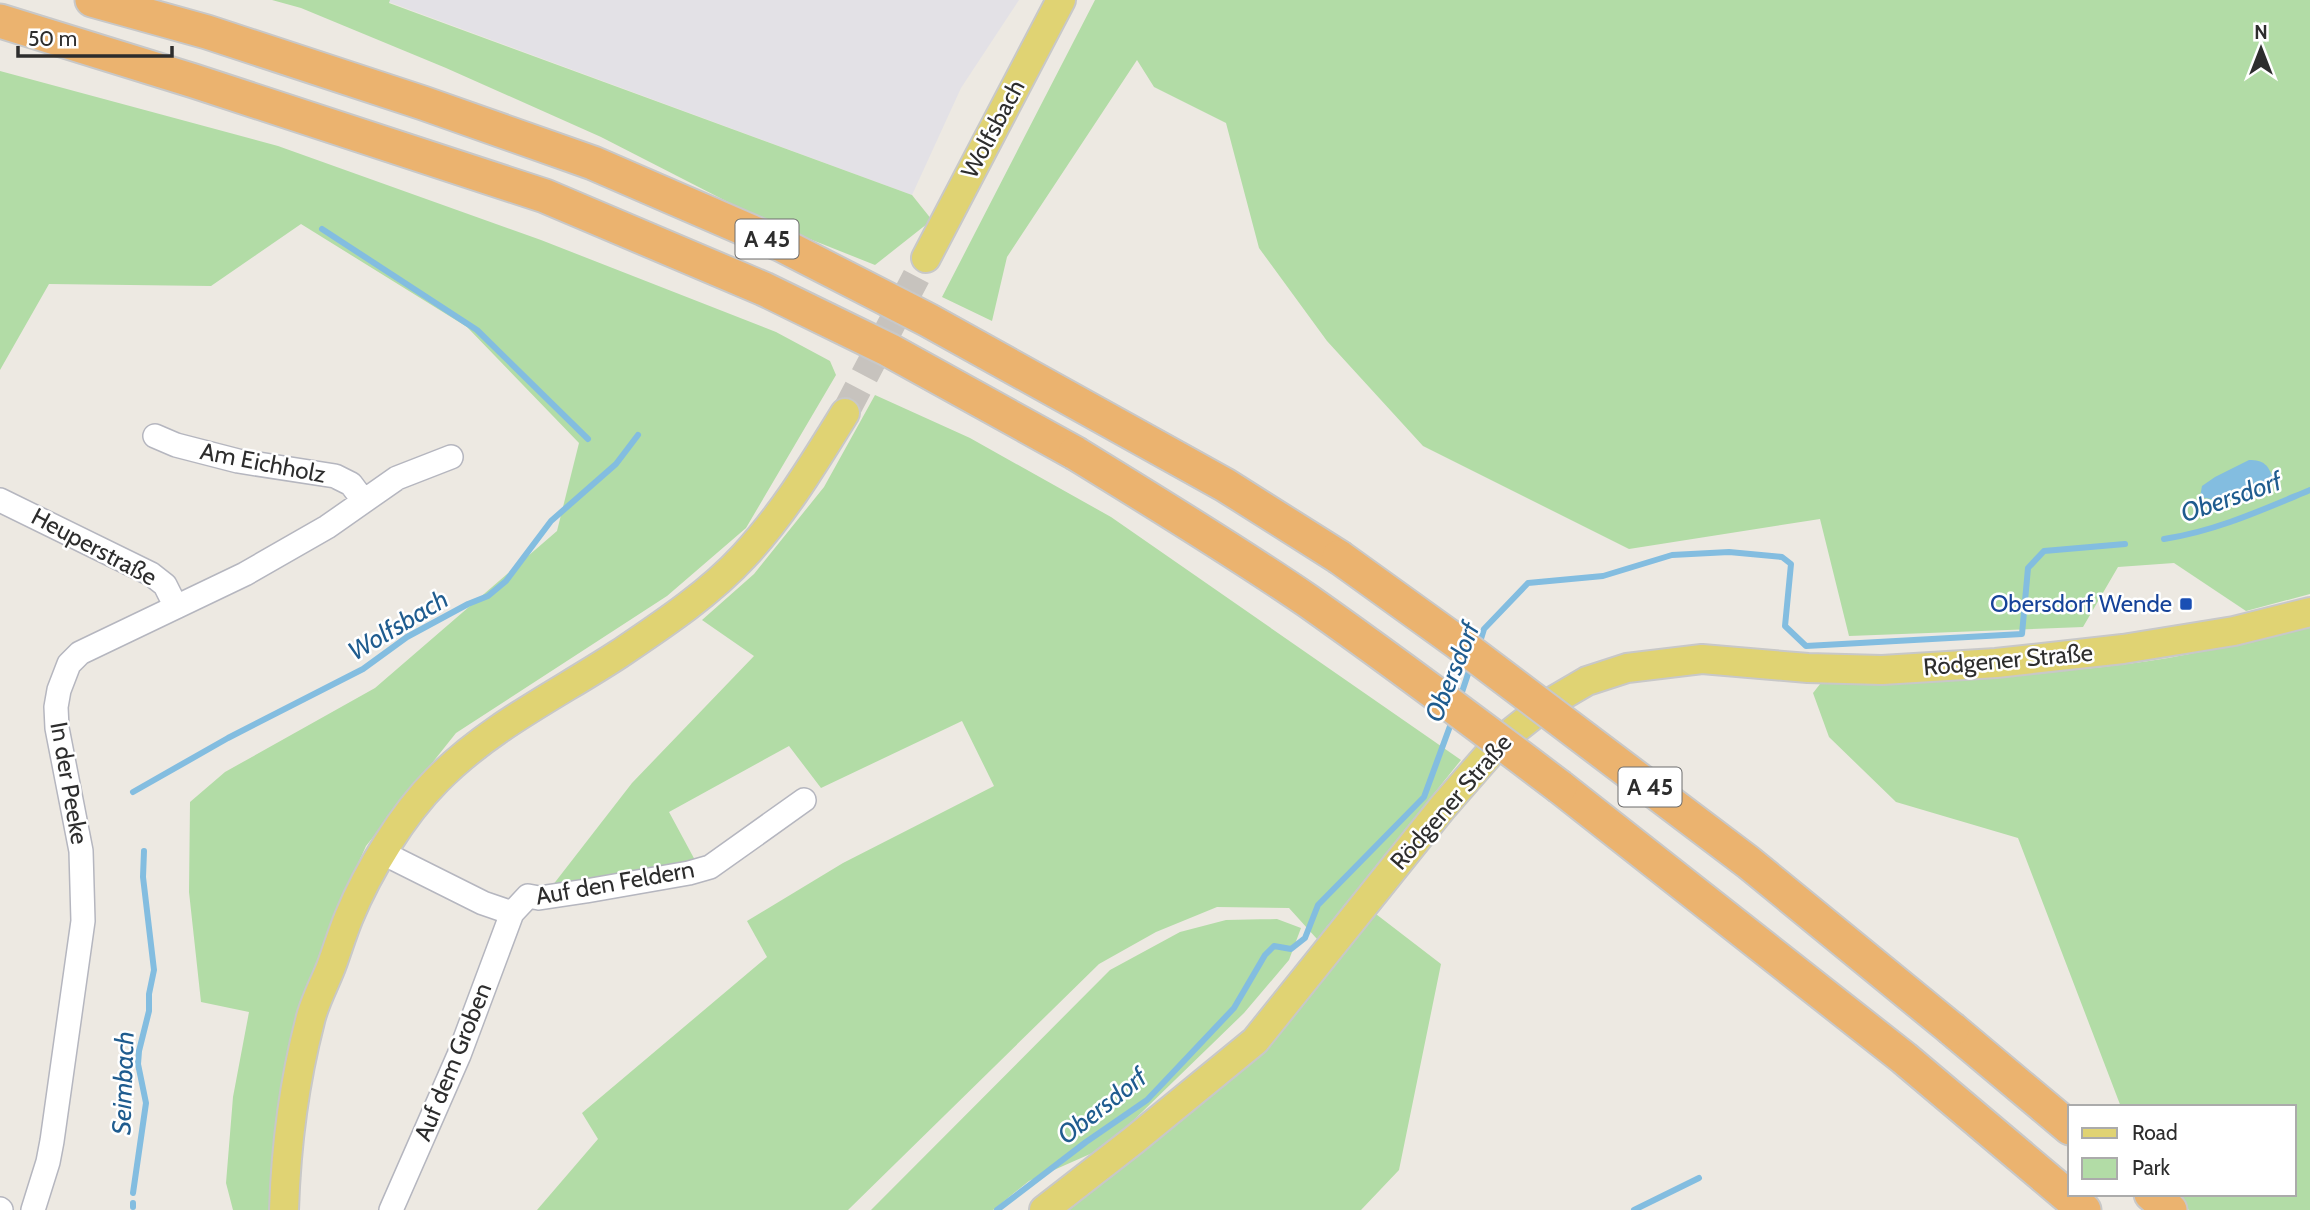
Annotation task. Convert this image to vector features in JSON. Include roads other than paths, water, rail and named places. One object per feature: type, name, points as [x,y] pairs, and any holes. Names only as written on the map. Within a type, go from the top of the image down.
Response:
[{"type":"highway","name":"A 45","points":[[92,0],[207,32],[423,103],[593,163],[782,246],[928,320],[1225,485],[1339,558],[1457,642],[1748,862],[2068,1126]]},
{"type":"highway","name":"A 45","points":[[0,21],[194,81],[545,196],[764,289],[864,338],[1074,453],[1211,537],[1306,600],[1424,685],[1560,787],[1905,1058],[2084,1210]]},
{"type":"highway","points":[[2153,1196],[2170,1210]]},
{"type":"main road","name":"Wolfsbach","points":[[926,258],[1061,0]]},
{"type":"main road","points":[[284,1210],[289,1135],[310,1019],[350,916],[383,853],[414,805],[462,756],[551,695],[618,655],[690,604],[744,557],[801,484],[845,413]]},
{"type":"main road","name":"Rödgener Straße","points":[[1044,1210],[1255,1041],[1490,753],[1546,705],[1587,681],[1627,668],[1702,659],[1808,668],[1882,670],[1996,663],[2135,647],[2234,631],[2310,612]]},
{"type":"street","name":"Am Eichholz","points":[[155,436],[176,445],[238,461],[335,476],[351,484],[363,500]]},
{"type":"street","name":"In der Peeke","points":[[33,1210],[52,1140],[83,921],[81,851],[57,729],[56,707],[59,690],[69,664],[80,653],[279,555],[327,527],[397,478],[451,457]]},
{"type":"street","name":"Heuperstraße","points":[[0,500],[151,574],[165,585],[176,607]]},
{"type":"street","name":"Auf den Feldern","points":[[383,853],[483,903],[512,913],[528,896],[539,898],[586,891],[710,867],[804,800]]},
{"type":"street","name":"Auf dem Groben","points":[[391,1210],[459,1055],[512,913]]},
{"type":"water","points":[[2249,460],[2265,464],[2269,470],[2273,478],[2266,486],[2249,497],[2240,499],[2200,497],[2202,486]]},
{"type":"waterway","points":[[322,229],[477,330],[588,439]]},
{"type":"waterway","name":"Wolfsbach","points":[[133,792],[228,738],[363,669],[407,637],[488,596],[506,581],[551,521],[616,464],[638,435]]},
{"type":"waterway","name":"Obersdorf","points":[[2164,539],[2220,525],[2310,490]]},
{"type":"waterway","name":"Obersdorf","points":[[1479,645],[1484,629],[1528,583],[1603,576],[1672,555],[1729,552],[1782,557],[1791,564],[1785,626],[1806,646],[2022,634],[2028,568],[2044,551],[2125,544]]},
{"type":"waterway","name":"Obersdorf","points":[[1460,698],[1471,665]]},
{"type":"waterway","name":"Obersdorf","points":[[997,1210],[1086,1142],[1147,1100],[1234,1008],[1265,955],[1274,946],[1291,949],[1305,938],[1318,905],[1424,797],[1453,718]]},
{"type":"waterway","name":"Seimbach","points":[[133,1193],[146,1103],[138,1064],[139,1051],[149,1011],[154,970],[143,877],[144,851]]},
{"type":"waterway","points":[[1634,1210],[1699,1178]]},
{"type":"tunnel","points":[[845,413],[926,258]]},
{"type":"place","name":"Obersdorf Wende","points":[[2186,604]]}]
